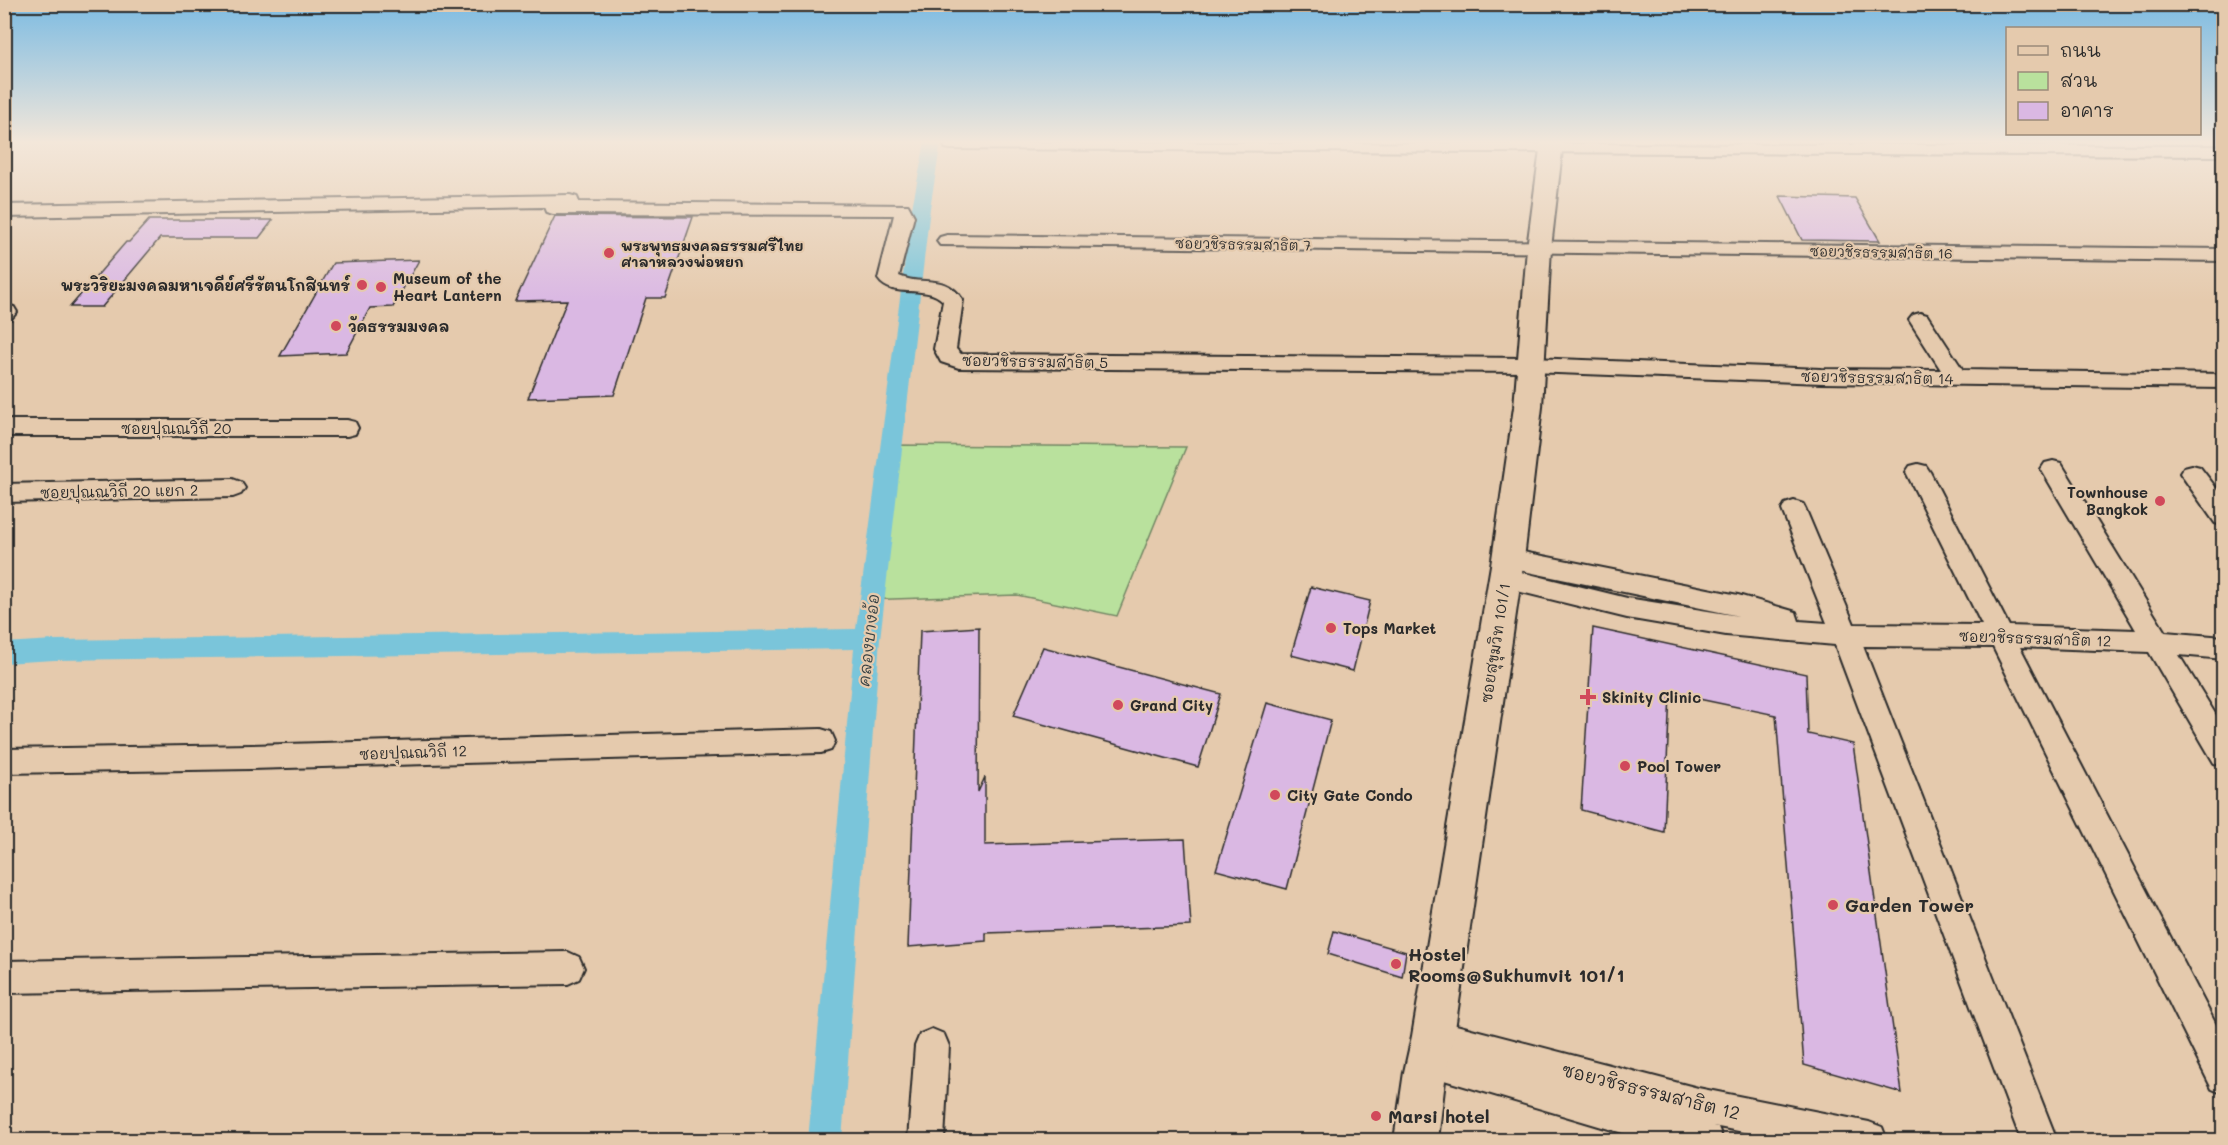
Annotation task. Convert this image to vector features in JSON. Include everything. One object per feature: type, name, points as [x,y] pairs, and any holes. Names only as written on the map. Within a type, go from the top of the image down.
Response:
[{"type":"street","points":[[4,211],[877,195]]},
{"type":"street","name":"ซอยสุขุมวิท 101/1","points":[[1416,1140],[1425,1072],[1431,1048],[1507,569],[1528,407],[1539,248],[1546,195]]},
{"type":"street","name":"ซอยวชิรธรรมสาธิต 5","points":[[553,208],[901,209],[904,216],[888,279],[895,284],[937,287],[948,291],[954,300],[945,349],[949,357],[960,361],[1531,365]]},
{"type":"street","name":"ซอยวชิรธรรมสาธิต 7","points":[[947,241],[1539,248]]},
{"type":"street","name":"ซอยวชิรธรรมสาธิต 16","points":[[1539,248],[2223,255]]},
{"type":"street","points":[[1920,320],[1957,378]]},
{"type":"street","name":"ซอยวชิรธรรมสาธิต 14","points":[[1531,365],[1821,376],[2223,381]]},
{"type":"street","name":"ซอยปุณณวิถี 20","points":[[4,428],[347,428]]},
{"type":"street","points":[[2053,469],[2223,754]]},
{"type":"street","points":[[1918,472],[2223,1077]]},
{"type":"street","points":[[2192,473],[2223,517]]},
{"type":"street","name":"ซอยปุณณวิถี 20 แยก 2","points":[[4,494],[233,488]]},
{"type":"street","points":[[1794,510],[1845,635],[2039,1140]]},
{"type":"street","name":"ซอยวชิรธรรมสาธิต 12","points":[[1507,569],[1628,608],[1715,623],[1845,635],[2001,636],[2157,642],[2223,648]]},
{"type":"street","name":"ซอยปุณณวิถี 12","points":[[4,761],[821,741]]},
{"type":"street","points":[[4,977],[568,968]]},
{"type":"street","points":[[926,1140],[932,1046]]},
{"type":"street","name":"ซอยวชิรธรรมสาธิต 12","points":[[1431,1048],[1705,1140]]},
{"type":"street","name":"ซอยวชิรธรรมสาธิต 12","points":[[1431,1048],[1869,1140]]},
{"type":"green space","points":[[887,445],[1186,447],[1117,616],[1017,595],[862,600]]},
{"type":"building","points":[[1780,196],[1855,198],[1880,241],[1802,240]]},
{"type":"building","points":[[555,216],[693,217],[665,298],[646,298],[614,395],[528,398],[567,300],[515,301]]},
{"type":"building","points":[[149,220],[273,220],[259,238],[160,238],[102,307],[70,307],[126,242],[129,242]]},
{"type":"building","points":[[419,260],[393,307],[370,308],[346,353],[280,356],[333,263]]},
{"type":"building","name":"Tops Market","points":[[1311,587],[1370,601],[1353,671],[1291,655]]},
{"type":"building","points":[[979,627],[978,792],[985,777],[985,845],[1185,839],[1191,926],[986,933],[986,941],[908,947],[920,631]]},
{"type":"building","points":[[1593,628],[1806,674],[1808,734],[1853,744],[1902,1093],[1804,1065],[1776,715],[1670,693],[1664,832],[1581,810]]},
{"type":"building","name":"Grand City","points":[[1043,647],[1221,694],[1198,767],[1013,716]]},
{"type":"building","name":"City Gate Condo","points":[[1267,703],[1331,720],[1287,889],[1216,870]]},
{"type":"building","name":"Hostel Rooms@Sukhumvit 101/1","points":[[1334,931],[1406,952],[1402,977],[1328,954]]},
{"type":"waterway","name":"คลองบางอ้อ","points":[[867,639],[923,195]]},
{"type":"waterway","points":[[4,653],[54,650],[867,639]]},
{"type":"waterway","name":"คลองบางอ้อ","points":[[825,1140],[867,639]]},
{"type":"place","name":"พระพุทธมงคลธรรมศรีไทย ศาลาหลวงพ่อหยก","points":[[609,253]]},
{"type":"place","name":"พระวิริยะมงคลมหาเจดีย์ศรีรัตนโกสินทร์","points":[[362,285]]},
{"type":"place","name":"Museum of the Heart Lantern","points":[[381,287]]},
{"type":"place","name":"วัดธรรมมงคล","points":[[336,326]]},
{"type":"place","name":"Townhouse Bangkok","points":[[2160,501]]},
{"type":"place","name":"Tops Market","points":[[1331,628]]},
{"type":"place","name":"Skinity Clinic","points":[[1588,697]]},
{"type":"place","name":"Grand City","points":[[1118,705]]},
{"type":"place","name":"Pool Tower","points":[[1625,766]]},
{"type":"place","name":"City Gate Condo","points":[[1275,795]]},
{"type":"place","name":"Garden Tower","points":[[1833,905]]},
{"type":"place","name":"Hostel Rooms@Sukhumvit 101/1","points":[[1396,964]]},
{"type":"place","name":"Marsi hotel","points":[[1376,1116]]}]
